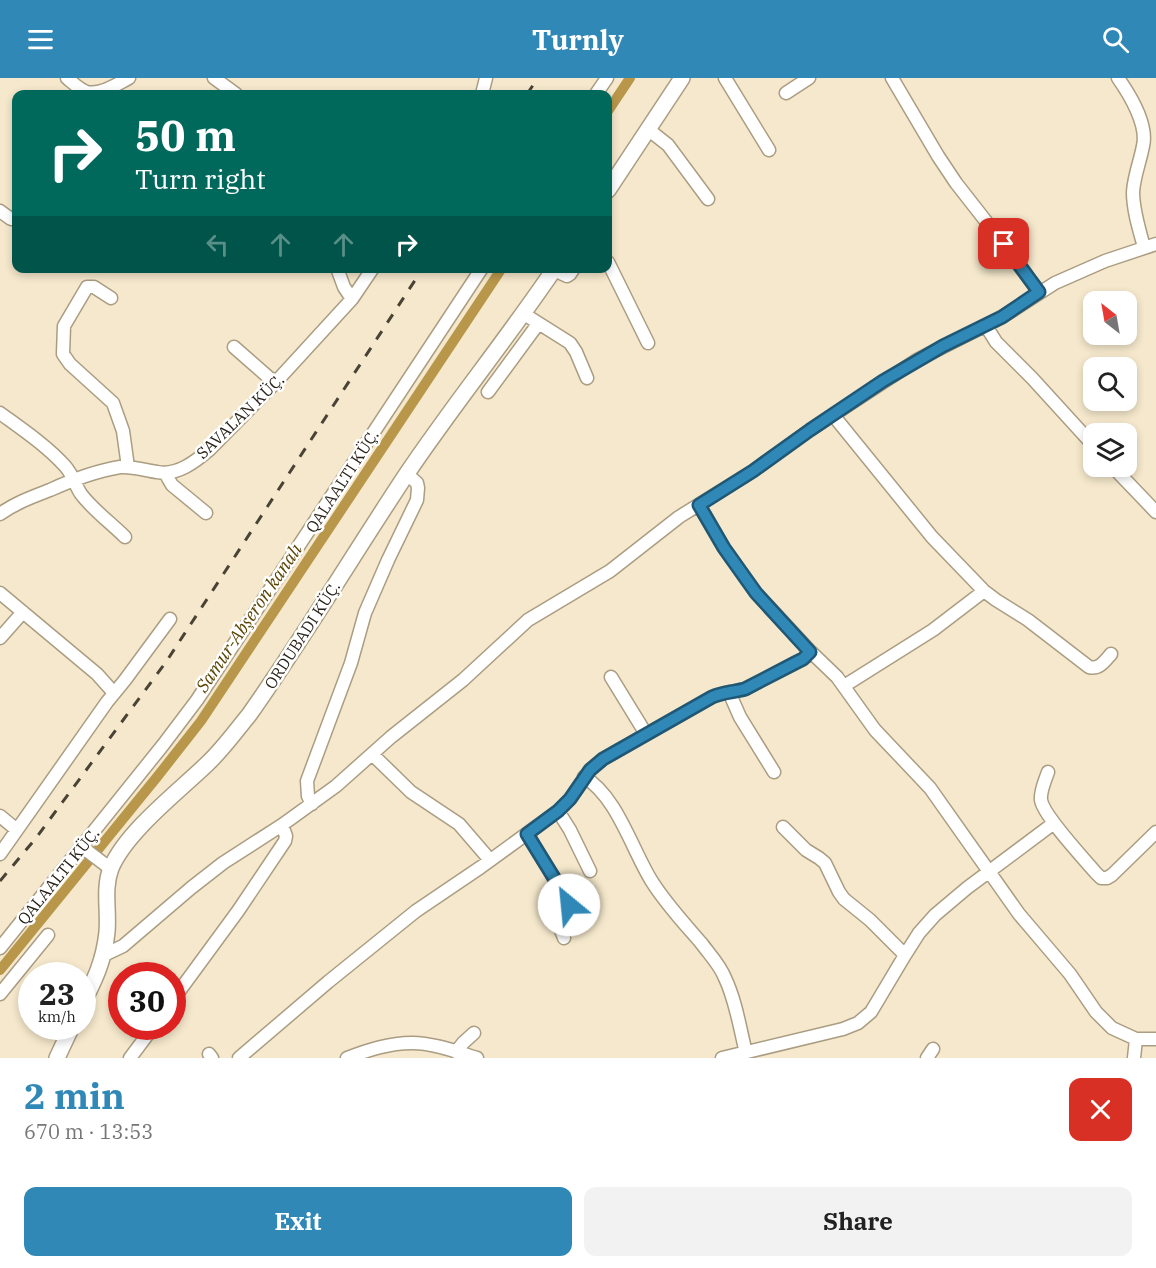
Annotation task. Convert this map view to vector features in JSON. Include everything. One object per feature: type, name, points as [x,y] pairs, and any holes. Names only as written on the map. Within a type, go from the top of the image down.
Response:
[{"type":"street","points":[[67,78],[83,90]]},
{"type":"street","points":[[113,90],[129,78]]},
{"type":"street","points":[[214,78],[230,90]]},
{"type":"street","points":[[612,184],[682,78]]},
{"type":"street","points":[[725,78],[769,150]]},
{"type":"street","points":[[786,93],[809,78]]},
{"type":"street","points":[[892,78],[950,174],[1039,292]]},
{"type":"street","points":[[104,955],[123,946],[223,863],[312,804],[354,771],[463,680],[528,620],[610,571],[663,528],[753,471],[833,414],[917,360],[986,326],[1039,292],[1076,273],[1150,245],[1135,209],[1133,191],[1145,133],[1139,116],[1118,78]]},
{"type":"street","points":[[649,130],[668,145],[708,199]]},
{"type":"street","points":[[0,211],[11,219]]},
{"type":"street","points":[[612,270],[648,344]]},
{"type":"street","points":[[339,273],[352,299]]},
{"type":"street","name":"SAVALAN KÜÇ.","points":[[165,474],[187,466],[204,454],[275,383],[352,299],[370,273]]},
{"type":"street","points":[[0,948],[197,700],[479,273]]},
{"type":"street","name":"ORDUBADI KÜÇ.","points":[[96,977],[104,955],[108,920],[106,893],[111,869],[123,848],[227,743],[249,715],[406,474],[524,314],[551,273]]},
{"type":"street","points":[[111,298],[94,287],[87,287],[64,326],[63,354],[70,364],[113,404],[123,431],[128,467]]},
{"type":"street","points":[[524,314],[570,343],[587,378]]},
{"type":"street","points":[[488,392],[538,324]]},
{"type":"street","points":[[986,326],[996,342],[1083,434]]},
{"type":"street","points":[[234,347],[275,383]]},
{"type":"street","points":[[0,413],[66,467],[89,504],[125,537]]},
{"type":"street","points":[[833,414],[932,537],[984,591],[1028,620],[1089,667],[1094,669],[1101,666],[1111,654]]},
{"type":"street","points":[[0,514],[21,501],[74,479],[101,471],[128,467],[165,474],[172,485],[206,513]]},
{"type":"street","points":[[312,804],[308,796],[307,781],[351,663],[365,613],[417,500],[417,483],[406,474]]},
{"type":"street","points":[[1123,477],[1156,512]]},
{"type":"street","points":[[699,505],[750,586],[844,686],[875,730],[930,788],[1019,914],[1070,974],[1096,1012],[1112,1028],[1136,1039],[1156,1039]]},
{"type":"street","points":[[844,686],[933,630],[984,591]]},
{"type":"street","points":[[0,593],[98,674],[114,693]]},
{"type":"street","points":[[0,638],[23,612]]},
{"type":"street","points":[[0,854],[114,693],[170,619]]},
{"type":"street","points":[[239,1058],[382,938],[436,896],[558,811],[570,799],[590,770],[603,759],[712,697],[745,689],[803,659],[810,652]]},
{"type":"street","points":[[611,677],[646,734]]},
{"type":"street","points":[[729,692],[740,717],[774,772]]},
{"type":"street","points":[[372,754],[411,792],[459,824],[490,860]]},
{"type":"street","points":[[1048,772],[1042,793],[1043,806],[1054,823],[1101,878],[1112,875],[1156,832]]},
{"type":"street","points":[[584,777],[600,789],[614,809],[664,899],[716,962],[725,977],[746,1053]]},
{"type":"street","points":[[558,811],[590,871]]},
{"type":"street","points":[[0,816],[17,830]]},
{"type":"street","points":[[722,1058],[843,1029],[858,1023],[871,1012],[904,955],[934,915],[1054,823]]},
{"type":"street","points":[[186,982],[238,912],[285,841],[286,836],[282,825]]},
{"type":"street","points":[[783,827],[806,850],[825,863],[844,899],[870,920],[904,955]]},
{"type":"street","points":[[527,834],[567,899],[569,905],[559,924],[564,938]]},
{"type":"street","points":[[81,847],[111,869]]},
{"type":"street","points":[[0,994],[48,935]]},
{"type":"street","points":[[456,1052],[474,1033]]},
{"type":"street","points":[[1134,1058],[1136,1039]]},
{"type":"street","points":[[57,1058],[65,1040]]},
{"type":"street","points":[[130,1058],[144,1040]]},
{"type":"street","points":[[347,1058],[380,1046],[413,1043],[477,1058]]},
{"type":"waterway","name":"Samur-Abşeron kanalı","points":[[612,105],[630,78]]},
{"type":"waterway","name":"Samur-Abşeron kanalı","points":[[0,970],[201,721],[499,273]]},
{"type":"railway","points":[[530,90],[538,78]]},
{"type":"railway","points":[[0,881],[36,838],[166,662],[420,273]]},
{"type":"route","points":[[569,905],[527,834],[558,811],[579,788],[590,770],[603,759],[712,697],[745,689],[803,659],[810,652],[745,579],[699,505],[753,471],[883,381],[943,346],[1002,317],[1039,292],[1004,244]]}]
